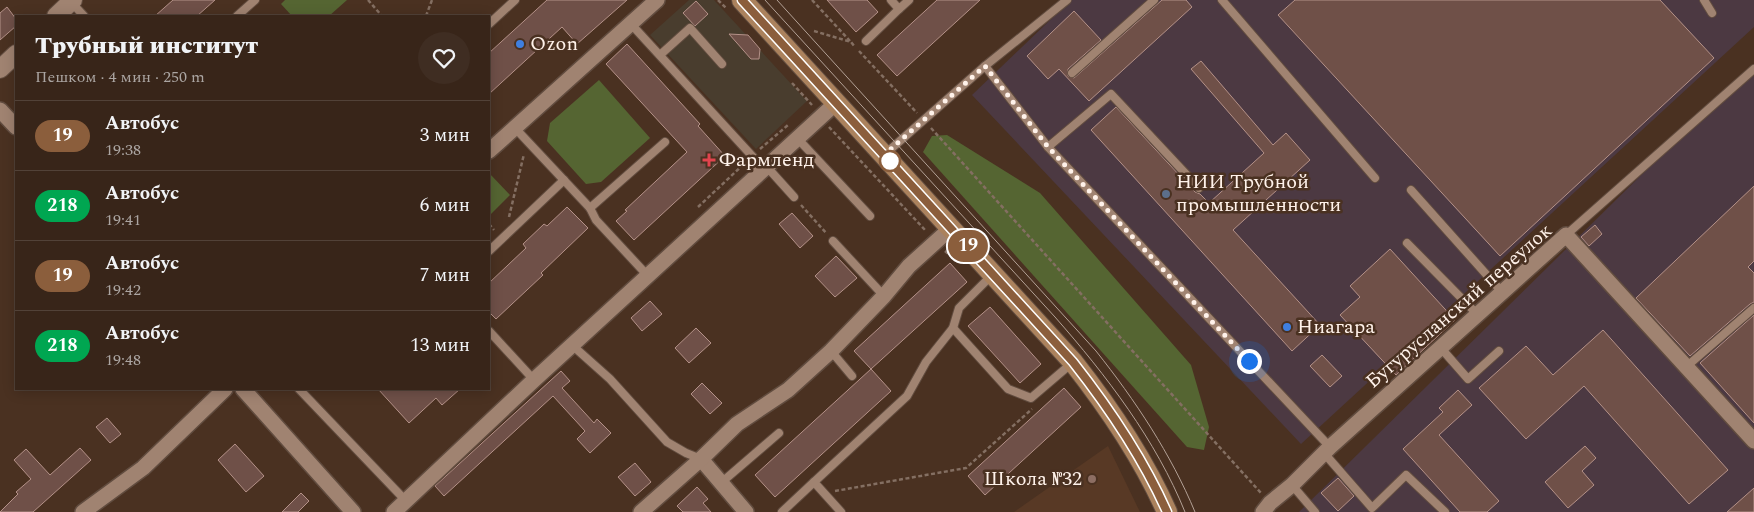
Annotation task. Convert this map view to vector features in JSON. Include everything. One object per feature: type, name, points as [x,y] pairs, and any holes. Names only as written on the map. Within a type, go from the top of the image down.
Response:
[{"type":"main road","points":[[742,0],[1073,362],[1118,424],[1154,483],[1167,512]]},
{"type":"street","points":[[490,150],[657,0]]},
{"type":"street","points":[[0,69],[15,55]]},
{"type":"street","points":[[394,512],[534,380],[836,103]]},
{"type":"street","points":[[0,110],[15,126]]},
{"type":"street","points":[[641,512],[737,424],[788,390],[831,351],[910,266],[951,228]]},
{"type":"street","name":"Бугурусланский переулок","points":[[1267,507],[1440,347],[1566,235],[1754,441]]},
{"type":"street","points":[[83,512],[143,468],[224,390]]},
{"type":"street","points":[[245,390],[353,512]]},
{"type":"street","points":[[701,459],[746,512]]},
{"type":"lane","points":[[238,15],[255,0]]},
{"type":"lane","points":[[490,23],[515,0]]},
{"type":"lane","points":[[891,0],[899,9]]},
{"type":"lane","points":[[866,40],[909,0]]},
{"type":"lane","points":[[884,155],[985,66],[1067,0]]},
{"type":"lane","points":[[1072,73],[1154,0]]},
{"type":"lane","points":[[1222,0],[1375,178]]},
{"type":"lane","points":[[1704,0],[1712,13]]},
{"type":"lane","points":[[63,6],[82,15]]},
{"type":"lane","points":[[631,24],[794,197]]},
{"type":"lane","points":[[660,55],[690,28],[722,64]]},
{"type":"lane","points":[[985,66],[1048,147],[1327,450],[1372,508],[1406,475],[1445,512]]},
{"type":"lane","points":[[1566,235],[1754,69]]},
{"type":"lane","points":[[1048,147],[1111,94],[1199,188]]},
{"type":"lane","points":[[515,128],[590,208],[596,220],[648,276]]},
{"type":"lane","points":[[798,139],[870,216]]},
{"type":"lane","points":[[590,208],[665,142]]},
{"type":"lane","points":[[490,250],[564,180]]},
{"type":"lane","points":[[1412,190],[1502,292]]},
{"type":"lane","points":[[833,241],[884,296]]},
{"type":"lane","points":[[1407,243],[1477,314]]},
{"type":"lane","points":[[782,512],[907,396],[926,362],[953,328],[959,308],[993,274]]},
{"type":"lane","points":[[1686,367],[1754,308]]},
{"type":"lane","points":[[953,328],[1008,389],[1031,398],[1073,362]]},
{"type":"lane","points":[[490,332],[534,380]]},
{"type":"lane","points":[[573,346],[610,380],[667,442],[701,459]]},
{"type":"lane","points":[[1440,347],[1468,379],[1499,351]]},
{"type":"lane","points":[[831,351],[852,376]]},
{"type":"lane","points":[[301,390],[406,501]]},
{"type":"lane","points":[[722,482],[778,433]]},
{"type":"lane","points":[[814,482],[841,512]]},
{"type":"lane","points":[[1292,485],[1315,512]]},
{"type":"path","points":[[368,0],[381,15]]},
{"type":"path","points":[[426,15],[432,0]]},
{"type":"path","points":[[812,0],[924,121],[1267,507]]},
{"type":"path","points":[[814,31],[851,42]]},
{"type":"path","points":[[505,236],[527,140]]},
{"type":"path","points":[[794,197],[833,241]]},
{"type":"path","points":[[823,492],[966,468],[1036,405]]},
{"type":"shaded area","points":[[689,0],[714,0],[807,101],[756,149],[650,35]]},
{"type":"shaded area","points":[[1071,0],[1754,0],[1754,27],[1301,444],[972,95]]},
{"type":"shaded area","points":[[1754,64],[1754,512],[1299,512]]},
{"type":"shaded area","name":"Школа №32","points":[[1108,446],[1140,512],[1014,512]]},
{"type":"green space","points":[[285,0],[347,0],[330,15],[291,15],[281,4]]},
{"type":"green space","points":[[599,80],[650,138],[601,182],[586,184],[547,141],[550,123]]},
{"type":"green space","points":[[947,135],[1040,193],[1191,365],[1209,427],[1204,450],[1187,447],[923,152],[932,136]]},
{"type":"green space","points":[[490,174],[510,195],[490,215]]},
{"type":"building","points":[[173,0],[215,0],[198,15],[156,15]]},
{"type":"building","points":[[547,0],[627,0],[577,44],[562,27],[490,93],[490,52]]},
{"type":"building","points":[[827,0],[867,0],[878,12],[856,32]]},
{"type":"building","points":[[937,0],[980,0],[897,76],[877,55]]},
{"type":"building","points":[[1162,0],[1186,0],[1192,7],[1089,101],[1059,69],[1048,79],[1027,56],[1074,11],[1101,40],[1068,69],[1068,76],[1074,78]]},
{"type":"building","points":[[1295,0],[1660,0],[1714,58],[1500,256],[1278,15]]},
{"type":"building","points":[[696,1],[708,14],[695,26],[683,13]]},
{"type":"building","points":[[7,7],[15,18],[15,27],[0,40],[0,13]]},
{"type":"building","points":[[729,34],[748,35],[760,49],[759,59],[751,59]]},
{"type":"building","points":[[627,44],[700,124],[698,126],[725,156],[634,240],[616,221],[627,211],[625,210],[687,152],[606,64]]},
{"type":"building","points":[[1201,61],[1273,145],[1286,133],[1310,160],[1233,230],[1320,325],[1292,351],[1091,130],[1116,107],[1195,192],[1200,194],[1209,203],[1264,153],[1191,69]]},
{"type":"building","points":[[1754,186],[1754,261],[1748,267],[1754,273],[1754,302],[1690,356],[1636,298]]},
{"type":"building","points":[[567,207],[588,228],[541,273],[543,275],[496,319],[490,313],[490,282],[526,248],[523,244],[544,224],[547,226]]},
{"type":"building","points":[[792,213],[813,236],[800,248],[779,224]]},
{"type":"building","points":[[1595,225],[1602,234],[1589,246],[1581,237]]},
{"type":"building","points":[[1390,249],[1455,320],[1396,375],[1340,315],[1360,297],[1350,286]]},
{"type":"building","points":[[836,256],[857,278],[835,297],[815,276]]},
{"type":"building","points":[[950,263],[967,282],[871,369],[854,351]]},
{"type":"building","points":[[650,301],[662,314],[642,331],[631,318]]},
{"type":"building","points":[[990,307],[1041,364],[1020,383],[968,326]]},
{"type":"building","points":[[1754,315],[1754,423],[1700,363]]},
{"type":"building","points":[[696,328],[711,343],[689,363],[675,348]]},
{"type":"building","points":[[1603,330],[1728,470],[1689,504],[1584,386],[1526,439],[1479,388],[1526,346],[1553,375]]},
{"type":"building","points":[[1322,355],[1342,376],[1330,387],[1310,366]]},
{"type":"building","points":[[871,369],[891,391],[775,497],[755,475]]},
{"type":"building","points":[[561,371],[570,381],[562,388],[594,423],[597,419],[611,433],[590,453],[577,439],[585,431],[553,396],[444,496],[435,486]]},
{"type":"building","points":[[702,383],[722,403],[710,414],[691,394]]},
{"type":"building","points":[[1064,388],[1081,407],[985,495],[968,476]]},
{"type":"building","points":[[379,390],[459,390],[442,405],[436,398],[409,423]]},
{"type":"building","points":[[1458,390],[1472,405],[1439,435],[1499,501],[1487,512],[1460,512],[1403,449],[1443,412],[1439,408]]},
{"type":"building","points":[[107,418],[121,434],[110,443],[96,427]]},
{"type":"building","points":[[235,444],[264,476],[246,492],[218,460]]},
{"type":"building","points":[[1585,446],[1596,458],[1582,471],[1594,485],[1568,508],[1545,482]]},
{"type":"building","points":[[80,448],[91,460],[33,512],[0,512],[18,494],[16,492],[31,479],[14,460],[26,449],[50,475]]},
{"type":"building","points":[[635,463],[651,482],[635,496],[618,477]]},
{"type":"building","points":[[1338,478],[1354,496],[1338,511],[1321,493]]},
{"type":"building","points":[[697,487],[708,499],[703,503],[711,512],[683,512],[677,506]]},
{"type":"building","points":[[1754,488],[1754,512],[1727,512]]},
{"type":"building","points":[[301,493],[309,501],[298,512],[282,512]]},
{"type":"tram line","points":[[765,0],[1055,317],[1093,362],[1145,434],[1160,459],[1185,512]]},
{"type":"tram line","points":[[777,0],[1096,351],[1125,389],[1151,428],[1175,469],[1195,512]]},
{"type":"bus line","name":"19","points":[[742,0],[1073,362],[1118,424],[1154,483],[1167,512]]},
{"type":"place","name":"Ozon","points":[[520,44]]},
{"type":"place","name":"Фармленд","points":[[709,160]]},
{"type":"place","name":"НИИ Трубной промышленности","points":[[1166,194]]},
{"type":"place","name":"Ниагара","points":[[1287,327]]},
{"type":"place","name":"Школа №32","points":[[1092,479]]},
{"type":"route","points":[[890,161],[884,155],[985,66],[1048,147],[1249,361]]}]
